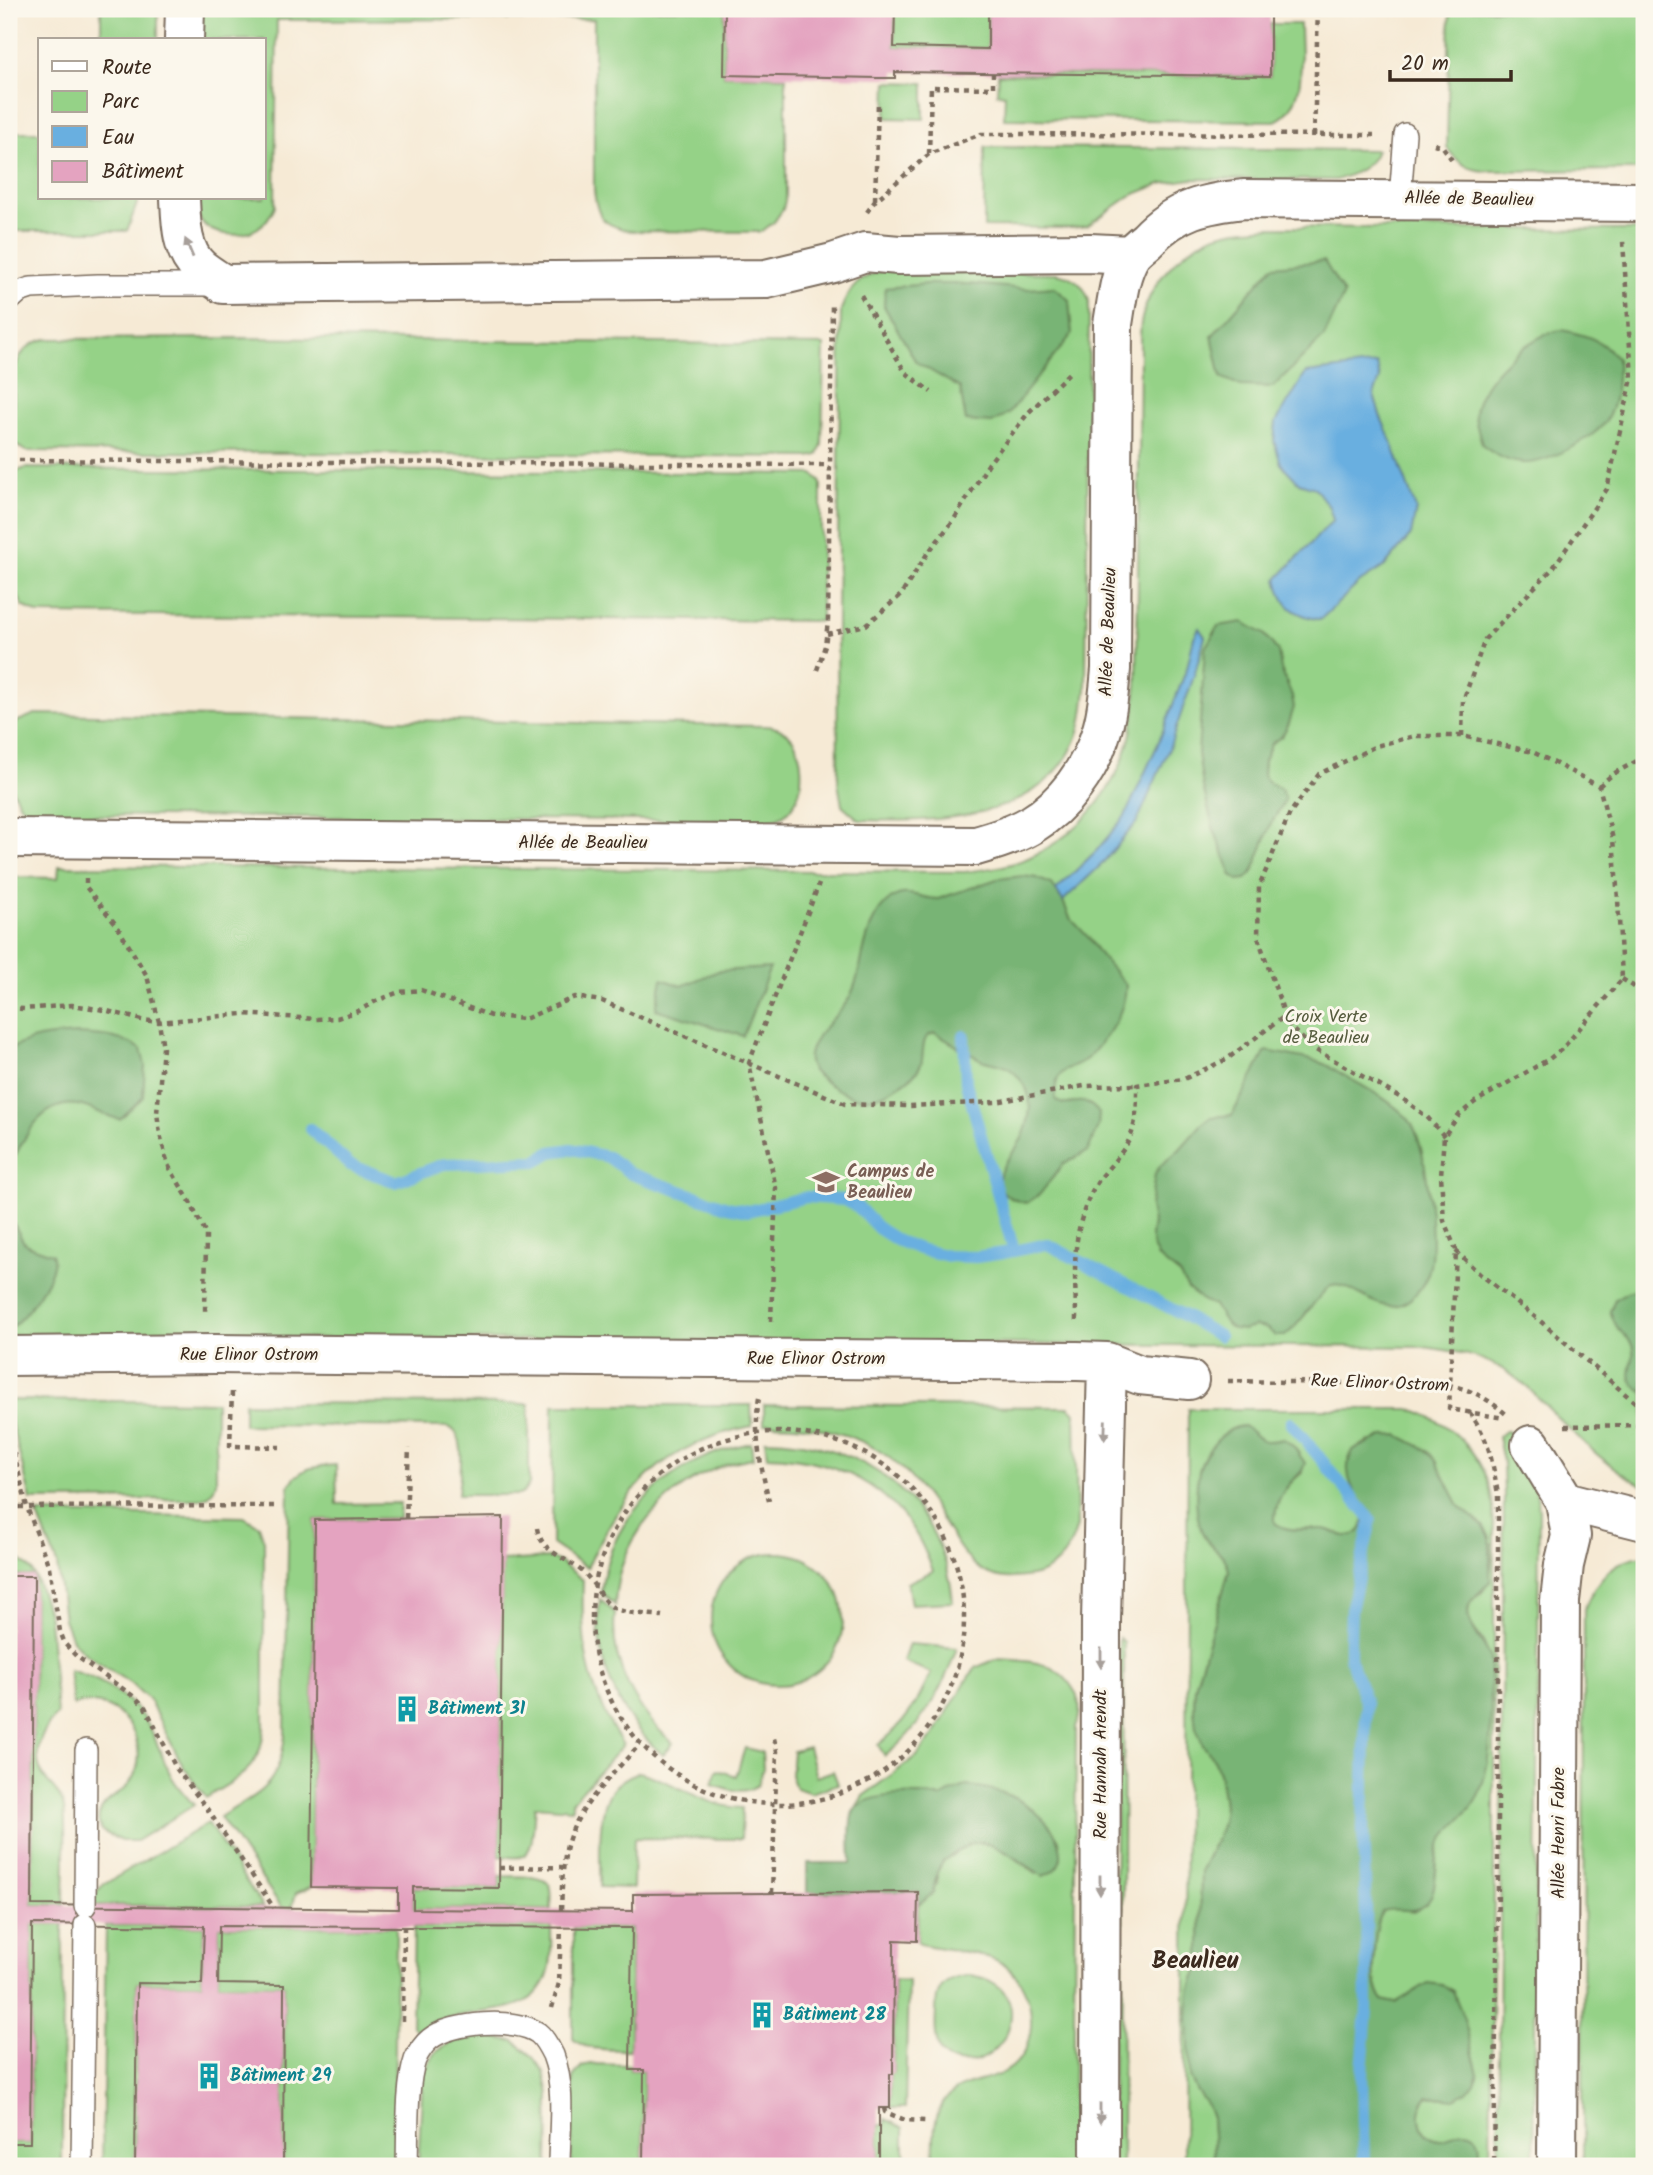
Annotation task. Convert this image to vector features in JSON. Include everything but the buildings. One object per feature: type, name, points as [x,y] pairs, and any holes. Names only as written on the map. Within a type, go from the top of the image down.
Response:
[{"type":"street","points":[[184,38],[185,9]]},
{"type":"street","name":"Allée de Beaulieu","points":[[9,838],[976,846],[1003,838],[1031,825],[1072,789],[1089,762],[1101,733],[1110,680],[1113,324],[1119,287],[1132,255],[1155,231],[1187,210],[1213,202],[1245,199],[1632,202]]},
{"type":"street","points":[[180,200],[186,248],[198,267],[223,285],[766,279],[833,263],[865,252],[1132,255]]},
{"type":"street","name":"Rue Elinor Ostrom","points":[[9,1356],[215,1354],[1107,1362],[1140,1375],[1189,1380]]},
{"type":"street","name":"Rue Hannah Arendt","points":[[1100,2166],[1101,1635],[1107,1362]]},
{"type":"street","points":[[1531,1444],[1565,1501],[1644,1521]]},
{"type":"street","name":"Allée Henri Fabre","points":[[1557,2166],[1560,1601],[1564,1565],[1572,1536],[1565,1501]]},
{"type":"lane","points":[[1401,200],[1405,134]]},
{"type":"lane","points":[[9,301],[19,292],[31,288],[223,285]]},
{"type":"lane","points":[[82,2166],[86,1750]]},
{"type":"lane","points":[[407,2166],[410,2081],[421,2049],[431,2038],[451,2029],[495,2023],[517,2025],[538,2034],[552,2054],[560,2086],[559,2166]]},
{"type":"path","points":[[1314,136],[1318,9]]},
{"type":"path","points":[[929,154],[931,87],[993,88],[993,74]]},
{"type":"path","points":[[875,201],[878,103]]},
{"type":"path","points":[[817,670],[827,634],[833,263],[875,201],[929,154],[981,134],[1405,134]]},
{"type":"path","points":[[1462,736],[1463,701],[1485,639],[1553,568],[1607,489],[1632,378],[1632,202]]},
{"type":"path","points":[[833,263],[855,284],[905,372],[931,392]]},
{"type":"path","points":[[827,634],[866,625],[901,595],[927,554],[953,521],[989,463],[1029,412],[1073,369]]},
{"type":"path","points":[[9,460],[829,465]]},
{"type":"path","points":[[1444,1136],[1427,1117],[1403,1099],[1314,1049],[1292,1029],[1258,937],[1259,887],[1290,813],[1319,774],[1376,746],[1414,736],[1462,736],[1533,751],[1599,786],[1613,839],[1622,979],[1562,1049],[1475,1102],[1461,1114],[1444,1136],[1441,1175],[1444,1221],[1456,1250],[1481,1276],[1539,1320],[1644,1410]]},
{"type":"path","points":[[1599,786],[1613,774],[1644,757]]},
{"type":"path","points":[[87,839],[86,887],[117,926],[147,976],[159,1022],[163,1048],[156,1113],[168,1165],[206,1234],[204,1338],[232,1383],[230,1446],[280,1447]]},
{"type":"path","points":[[769,1501],[759,1457],[757,1433],[758,1403],[771,1341],[776,1188],[749,1063],[819,888],[818,846]]},
{"type":"path","points":[[1622,979],[1644,998]]},
{"type":"path","points":[[9,1007],[24,1009],[72,1005],[159,1022],[243,1014],[316,1019],[337,1018],[399,992],[421,990],[491,1016],[525,1019],[575,997],[602,1001],[845,1104],[909,1106],[996,1102],[1084,1086],[1137,1085],[1184,1079],[1227,1059],[1285,1016]]},
{"type":"path","points":[[1074,1277],[1079,1226],[1089,1197],[1102,1175],[1126,1146],[1133,1131],[1137,1085]]},
{"type":"path","points":[[1456,1250],[1449,1409],[1468,1412],[1482,1429],[1498,1494],[1498,1869],[1494,2166]]},
{"type":"path","name":"Rue Elinor Ostrom","points":[[1189,1380],[1450,1384],[1473,1390],[1492,1402],[1512,1419],[1531,1444]]},
{"type":"path","points":[[782,1432],[831,1440],[876,1458],[895,1471],[924,1505],[951,1550],[961,1577],[970,1621],[963,1662],[943,1702],[921,1733],[887,1769],[837,1796],[812,1803],[737,1800],[708,1791],[658,1762],[638,1746],[622,1724],[602,1681],[595,1656],[592,1628],[594,1586],[613,1531],[623,1514],[643,1489],[664,1470],[687,1455],[711,1444],[757,1433],[782,1432]]},
{"type":"path","points":[[9,1433],[27,1507],[49,1567],[60,1631],[65,1644],[76,1656],[145,1707],[176,1768],[208,1810],[274,1908]]},
{"type":"path","points":[[407,1518],[409,1448]]},
{"type":"path","points":[[9,1507],[277,1506]]},
{"type":"path","points":[[537,1528],[538,1537],[545,1547],[585,1574],[601,1596],[615,1609],[662,1616]]},
{"type":"path","points":[[772,1893],[777,1751],[774,1734]]},
{"type":"path","points":[[562,1910],[566,1847],[582,1814],[594,1797],[638,1746]]},
{"type":"path","points":[[499,1868],[563,1867]]},
{"type":"path","points":[[404,1927],[404,2032],[412,2044],[421,2049]]},
{"type":"path","points":[[538,2034],[556,1998],[561,1927]]},
{"type":"path","points":[[884,2108],[885,2112],[896,2118],[927,2121]]},
{"type":"green space","points":[[101,9],[158,9],[158,38],[101,38]]},
{"type":"green space","points":[[198,9],[725,9],[724,75],[786,77],[786,196],[783,209],[774,222],[761,232],[631,231],[614,226],[603,219],[597,208],[594,190],[594,19],[277,20],[275,206],[263,224],[251,232],[233,235],[216,232],[202,222],[195,200],[266,200],[266,38],[197,38]]},
{"type":"green space","points":[[895,9],[988,9],[988,49],[894,47]]},
{"type":"green space","points":[[1450,9],[1644,9],[1644,170],[1485,171],[1473,169],[1459,161],[1447,148]]},
{"type":"green space","points":[[1270,24],[1300,24],[1301,65],[1298,92],[1286,114],[1275,121],[1004,119],[1005,94],[997,93],[998,74],[1270,76]]},
{"type":"green space","points":[[887,82],[924,83],[924,119],[886,118]]},
{"type":"green space","points":[[9,132],[38,132],[38,200],[138,200],[127,231],[9,231]]},
{"type":"green space","points":[[985,147],[1377,150],[1366,166],[1336,180],[1191,179],[1160,184],[1130,196],[1087,226],[1071,228],[984,227]]},
{"type":"green space","name":"Croix Verte de Beaulieu","points":[[1270,227],[1644,230],[1644,1486],[1599,1456],[1530,1390],[1506,1371],[1470,1356],[1423,1347],[9,1336],[9,877],[58,878],[59,866],[965,872],[1005,866],[1028,858],[1066,835],[1097,804],[1120,766],[1133,723],[1137,685],[1140,334],[1145,309],[1157,283],[1166,272],[1199,243],[1225,232]]},
{"type":"green space","points":[[1324,261],[1344,294],[1324,337],[1273,387],[1241,386],[1221,377],[1212,336],[1273,266]]},
{"type":"green space","points":[[885,270],[1057,273],[1078,282],[1089,301],[1086,689],[1080,729],[1058,769],[1037,789],[1011,803],[951,818],[859,820],[842,805],[838,783],[841,310],[857,284]]},
{"type":"green space","points":[[970,284],[1027,289],[1054,287],[1069,300],[1072,334],[1009,413],[992,423],[966,421],[960,388],[916,362],[884,306],[885,288]]},
{"type":"green space","points":[[1562,330],[1592,339],[1617,358],[1616,388],[1608,417],[1602,426],[1588,437],[1550,458],[1528,463],[1507,460],[1483,446],[1475,418],[1478,401],[1495,373],[1521,349],[1549,333]]},
{"type":"green space","points":[[242,338],[824,345],[822,445],[818,455],[809,457],[26,451],[15,445],[13,416],[17,363],[28,347],[37,342],[46,339]]},
{"type":"green space","points":[[26,468],[813,474],[821,484],[821,621],[38,614],[23,606],[14,589],[13,481],[17,471]]},
{"type":"green space","points":[[1243,622],[1264,634],[1278,651],[1294,707],[1282,736],[1271,744],[1264,761],[1263,775],[1268,782],[1281,789],[1285,800],[1271,824],[1253,872],[1246,879],[1238,880],[1232,876],[1213,827],[1198,753],[1205,648],[1218,626]]},
{"type":"green space","points":[[35,714],[767,726],[784,731],[794,742],[800,759],[801,778],[798,796],[792,808],[782,816],[767,821],[44,815],[30,812],[20,805],[10,785],[12,729],[18,721]]},
{"type":"green space","points":[[1023,876],[1051,884],[1063,901],[1070,918],[1126,985],[1121,1009],[1110,1030],[1089,1057],[1063,1072],[1056,1084],[1056,1100],[1066,1104],[1086,1103],[1099,1113],[1098,1126],[1088,1151],[1063,1164],[1040,1194],[1027,1203],[1006,1195],[999,1185],[1001,1171],[1025,1132],[1030,1110],[1026,1088],[1011,1070],[982,1060],[935,1033],[927,1037],[921,1064],[911,1077],[894,1089],[874,1097],[858,1098],[824,1081],[813,1071],[809,1058],[815,1040],[848,1000],[874,920],[881,908],[892,898],[909,894],[938,899],[997,879]]},
{"type":"green space","points":[[770,968],[743,1036],[656,1009],[662,979],[682,986],[718,971]]},
{"type":"green space","points":[[75,1034],[117,1039],[141,1049],[145,1065],[143,1097],[120,1119],[77,1105],[64,1105],[53,1109],[26,1135],[9,1169],[9,1050],[33,1040]]},
{"type":"green space","points":[[1266,1051],[1326,1065],[1395,1107],[1409,1120],[1415,1131],[1425,1168],[1431,1213],[1432,1253],[1424,1283],[1412,1298],[1402,1304],[1383,1305],[1348,1289],[1331,1285],[1285,1336],[1276,1336],[1266,1328],[1255,1326],[1244,1330],[1233,1329],[1214,1306],[1188,1289],[1178,1273],[1158,1257],[1151,1236],[1153,1222],[1150,1207],[1155,1174],[1211,1117],[1232,1115]]},
{"type":"green space","points":[[9,1215],[23,1241],[29,1246],[52,1254],[53,1262],[51,1273],[36,1300],[9,1329]]},
{"type":"green space","points":[[1644,1287],[1644,1393],[1630,1377],[1632,1346],[1617,1327],[1610,1311],[1615,1299]]},
{"type":"green space","points":[[9,1400],[216,1402],[215,1486],[208,1495],[200,1499],[31,1500],[9,1414]]},
{"type":"green space","points":[[244,1403],[529,1404],[529,1484],[519,1495],[458,1495],[461,1447],[459,1438],[448,1427],[244,1425]]},
{"type":"green space","points":[[553,1405],[751,1405],[752,1426],[694,1445],[670,1458],[650,1474],[616,1515],[587,1568],[552,1544]]},
{"type":"green space","points":[[764,1405],[1069,1407],[1075,1413],[1077,1526],[1072,1542],[1059,1561],[1039,1574],[1013,1578],[998,1577],[985,1572],[965,1555],[918,1486],[887,1456],[859,1440],[828,1430],[764,1424]]},
{"type":"green space","points":[[1188,1409],[1411,1409],[1453,1432],[1474,1455],[1488,1483],[1493,1503],[1494,1532],[1494,1886],[1490,2166],[1476,2166],[1480,2158],[1465,2132],[1439,2140],[1426,2133],[1420,2122],[1421,2108],[1428,2096],[1443,2098],[1478,2074],[1464,2019],[1406,1997],[1395,2003],[1382,2000],[1374,1968],[1376,1932],[1382,1911],[1393,1908],[1414,1911],[1429,1897],[1434,1886],[1442,1840],[1473,1805],[1482,1783],[1489,1726],[1487,1667],[1485,1645],[1471,1623],[1468,1609],[1482,1592],[1490,1574],[1488,1534],[1459,1505],[1427,1450],[1369,1441],[1353,1450],[1349,1459],[1363,1516],[1363,1526],[1358,1533],[1348,1536],[1328,1530],[1281,1527],[1275,1523],[1275,1515],[1286,1489],[1302,1473],[1300,1457],[1284,1440],[1264,1441],[1243,1426],[1235,1427],[1222,1435],[1200,1468],[1210,1544],[1228,1561],[1229,1571],[1195,1687],[1194,1709],[1203,1745],[1215,1761],[1220,1776],[1224,1805],[1216,1840],[1201,1870],[1200,1963],[1190,1991],[1196,2090],[1207,2105],[1212,2118],[1215,2166],[1184,2166]]},
{"type":"green space","points":[[1244,1426],[1261,1440],[1284,1439],[1293,1446],[1305,1463],[1279,1500],[1275,1523],[1280,1526],[1292,1529],[1323,1529],[1346,1536],[1356,1533],[1362,1527],[1365,1516],[1349,1477],[1348,1465],[1353,1450],[1383,1436],[1398,1435],[1427,1450],[1437,1462],[1459,1506],[1484,1527],[1490,1538],[1490,1582],[1474,1598],[1468,1612],[1473,1628],[1490,1657],[1487,1767],[1472,1807],[1441,1843],[1432,1895],[1418,1909],[1382,1911],[1376,1932],[1374,1956],[1375,1980],[1382,2000],[1395,2003],[1428,1983],[1442,1985],[1453,1991],[1464,2019],[1478,2074],[1467,2092],[1455,2099],[1428,2096],[1421,2108],[1420,2122],[1426,2133],[1439,2140],[1459,2132],[1472,2133],[1480,2148],[1476,2166],[1215,2166],[1212,2118],[1190,2077],[1188,2017],[1190,1991],[1200,1963],[1201,1870],[1216,1840],[1224,1805],[1220,1776],[1215,1761],[1203,1745],[1196,1728],[1194,1709],[1195,1687],[1229,1571],[1221,1554],[1202,1532],[1196,1493],[1199,1471],[1210,1449],[1229,1431]]},
{"type":"green space","points":[[1506,1430],[1529,1467],[1539,1510],[1534,2166],[1498,2166],[1504,1496],[1503,1462],[1498,1437]]},
{"type":"green space","points":[[765,1440],[801,1443],[835,1451],[866,1465],[893,1483],[916,1506],[934,1534],[946,1566],[953,1602],[911,1604],[907,1583],[933,1571],[922,1544],[890,1502],[870,1486],[823,1464],[796,1458],[767,1456]]},
{"type":"green space","points":[[751,1443],[753,1458],[727,1464],[702,1475],[658,1508],[641,1528],[627,1552],[615,1605],[601,1593],[607,1564],[617,1537],[632,1513],[651,1493],[673,1475],[697,1461],[723,1450]]},
{"type":"green space","points":[[336,1465],[337,1504],[400,1503],[399,1518],[315,1520],[311,1887],[296,1893],[292,1908],[282,1908],[220,1817],[266,1786],[278,1766],[285,1735],[289,1486],[303,1471]]},
{"type":"green space","points":[[37,1513],[244,1517],[259,1526],[264,1541],[264,1727],[262,1741],[253,1763],[239,1777],[206,1798],[183,1766],[149,1700],[134,1686],[83,1652],[72,1640],[64,1619],[57,1564]]},
{"type":"green space","points":[[9,1551],[31,1570],[34,1576],[9,1576]]},
{"type":"green space","points":[[777,1553],[802,1558],[823,1573],[838,1594],[843,1619],[838,1644],[823,1665],[802,1680],[777,1685],[752,1680],[731,1665],[716,1644],[711,1619],[716,1594],[731,1573],[752,1558]]},
{"type":"green space","points":[[1644,1556],[1644,2166],[1583,2166],[1584,1609],[1606,1573],[1623,1561]]},
{"type":"green space","points":[[550,1558],[560,1562],[583,1580],[583,1626],[588,1666],[601,1704],[623,1745],[572,1802],[572,1809],[535,1806],[530,1848],[523,1856],[511,1858],[499,1856],[502,1561]]},
{"type":"green space","points":[[34,1576],[49,1619],[57,1714],[42,1737],[39,1764],[63,1804],[64,1905],[32,1905]]},
{"type":"green space","points":[[600,1599],[615,1613],[616,1649],[628,1684],[647,1716],[673,1743],[663,1755],[633,1723],[612,1684],[604,1664],[600,1642]]},
{"type":"green space","points":[[1119,1638],[1124,1642],[1122,2166],[1111,2166]]},
{"type":"green space","points":[[909,1644],[957,1648],[929,1707],[909,1734],[885,1756],[878,1745],[909,1713],[931,1673],[903,1661]]},
{"type":"green space","points":[[996,1659],[1050,1667],[1067,1680],[1079,1704],[1076,1727],[1073,2166],[934,2166],[934,2131],[941,2106],[960,2088],[996,2076],[1017,2062],[1029,2038],[1030,2011],[1029,2002],[1018,1978],[998,1961],[920,1944],[917,1941],[918,1905],[926,1899],[937,1883],[937,1872],[944,1860],[972,1843],[980,1842],[1008,1853],[1036,1873],[1061,1860],[1059,1840],[1029,1807],[1008,1795],[953,1791],[941,1798],[920,1795],[894,1796],[869,1802],[852,1814],[863,1796],[917,1756],[977,1667]]},
{"type":"green space","points":[[69,1670],[111,1688],[138,1711],[153,1734],[173,1779],[194,1805],[136,1841],[121,1841],[102,1831],[98,1820],[101,1810],[129,1784],[135,1774],[138,1764],[137,1742],[127,1722],[110,1708],[92,1703],[73,1705]]},
{"type":"green space","points":[[808,1747],[816,1777],[833,1771],[838,1784],[811,1793],[796,1788],[791,1775],[793,1751]]},
{"type":"green space","points":[[745,1748],[762,1752],[763,1769],[758,1785],[741,1791],[712,1784],[717,1770],[736,1776]]},
{"type":"green space","points":[[639,1772],[702,1799],[742,1808],[741,1839],[634,1838],[633,1888],[600,1887],[601,1824],[607,1799],[618,1784]]},
{"type":"green space","points":[[966,1786],[1003,1793],[1017,1799],[1042,1818],[1059,1843],[1061,1857],[1056,1868],[1043,1876],[1008,1853],[980,1842],[972,1843],[944,1860],[937,1872],[933,1893],[918,1905],[918,1892],[807,1893],[807,1863],[851,1863],[851,1823],[853,1813],[859,1806],[893,1795],[941,1798]]},
{"type":"green space","points":[[208,1823],[263,1907],[94,1905],[97,1891],[103,1885]]},
{"type":"green space","points":[[499,1876],[534,1877],[547,1882],[551,1892],[551,1910],[413,1909],[413,1887],[499,1888]]},
{"type":"green space","points":[[32,1924],[63,1924],[62,2166],[9,2166],[9,2143],[30,2143]]},
{"type":"green space","points":[[106,1925],[204,1926],[202,1984],[137,1983],[135,2166],[102,2166]]},
{"type":"green space","points":[[219,1926],[396,1927],[394,2166],[283,2166],[284,1985],[218,1984]]},
{"type":"green space","points":[[414,1927],[551,1927],[551,1961],[545,1981],[538,1992],[517,2005],[442,2019],[416,2030],[412,2026]]},
{"type":"green space","points":[[573,1927],[632,1928],[630,2050],[592,2048],[573,2039]]},
{"type":"green space","points":[[971,1975],[994,1983],[1007,1995],[1011,2008],[1010,2022],[1006,2035],[986,2056],[973,2062],[955,2062],[943,2056],[936,2038],[937,1997],[946,1983]]},
{"type":"green space","points":[[894,1980],[908,1981],[905,2108],[890,2108]]},
{"type":"green space","points":[[485,2036],[514,2041],[531,2055],[544,2072],[549,2094],[548,2166],[418,2166],[423,2073],[436,2052],[452,2042]]},
{"type":"green space","points":[[630,2065],[630,2070],[644,2070],[643,2166],[571,2166],[573,2077],[582,2066]]},
{"type":"green space","points":[[885,2119],[904,2128],[904,2149],[909,2166],[879,2166],[879,2125],[885,2125]]},
{"type":"water","points":[[1377,364],[1380,379],[1374,395],[1416,509],[1411,535],[1385,566],[1360,582],[1320,620],[1310,618],[1290,608],[1282,596],[1277,579],[1333,520],[1329,507],[1315,488],[1299,483],[1281,464],[1274,441],[1276,422],[1306,373]]},
{"type":"water","points":[[1199,628],[1205,637],[1195,673],[1169,749],[1137,822],[1101,865],[1063,901],[1056,890],[1097,850],[1125,816],[1157,746],[1187,668],[1194,637]]},
{"type":"waterway","points":[[964,1036],[966,1083],[1014,1251]]},
{"type":"waterway","points":[[310,1129],[350,1165],[396,1182],[444,1164],[536,1161],[551,1152],[572,1149],[608,1157],[631,1174],[727,1207],[748,1211],[807,1197],[844,1200],[859,1208],[879,1229],[898,1241],[948,1256],[976,1257],[1047,1244],[1219,1336]]},
{"type":"waterway","points":[[1291,1423],[1371,1520],[1351,1610],[1350,1639],[1350,1658],[1366,1703],[1363,1829],[1367,2009],[1362,2072],[1364,2166]]},
{"type":"place","name":"Campus de Beaulieu","points":[[826,1182]]},
{"type":"place","name":"Bâtiment 31","points":[[407,1709]]},
{"type":"place","name":"Bâtiment 28","points":[[762,2015]]},
{"type":"place","name":"Bâtiment 29","points":[[209,2076]]},
{"type":"district","name":"Beaulieu","points":[[1195,1961]]}]
